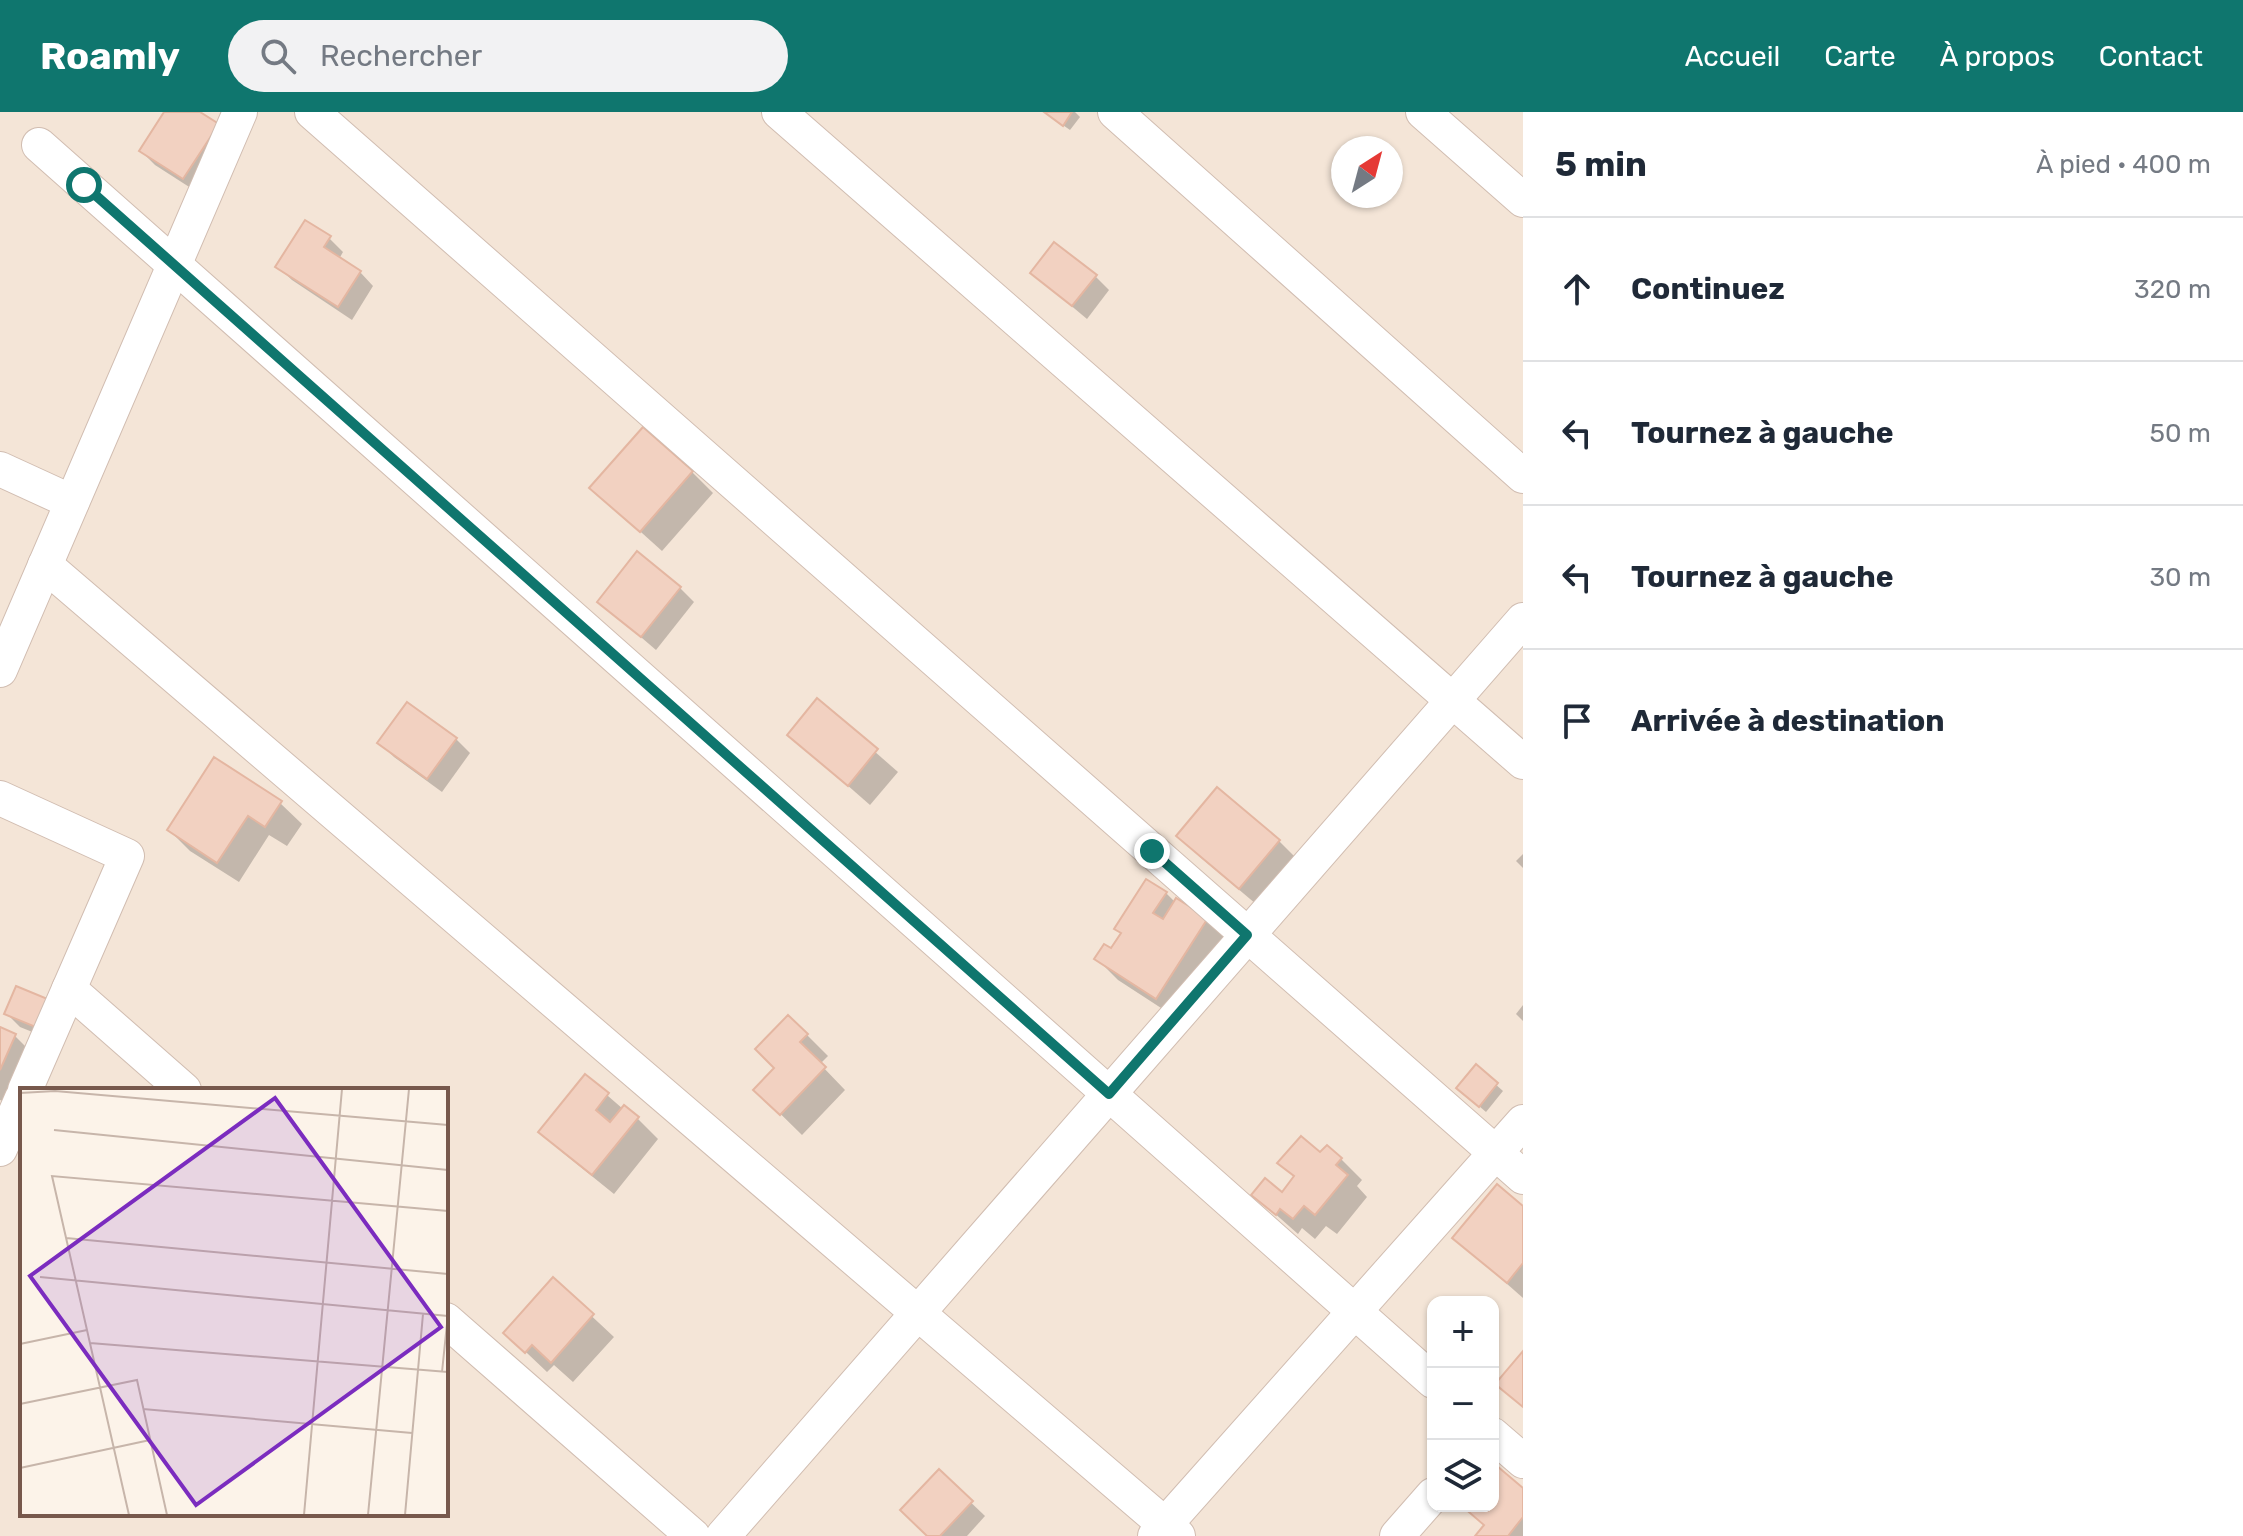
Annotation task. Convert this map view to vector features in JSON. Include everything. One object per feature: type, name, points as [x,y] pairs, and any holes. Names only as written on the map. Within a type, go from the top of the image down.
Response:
[{"type":"street","points":[[0,670],[240,112]]},
{"type":"street","points":[[312,112],[1523,1177]]},
{"type":"street","points":[[779,112],[1523,762]]},
{"type":"street","points":[[1115,112],[1523,476]]},
{"type":"street","points":[[1423,112],[1523,200]]},
{"type":"street","points":[[39,145],[1427,1376]]},
{"type":"street","points":[[0,469],[72,502]]},
{"type":"street","points":[[45,565],[918,1313],[1166,1532],[1523,1122]]},
{"type":"street","points":[[723,1536],[1523,620]]},
{"type":"street","points":[[0,798],[127,856],[26,1088]]},
{"type":"street","points":[[69,989],[182,1088]]},
{"type":"street","points":[[1,1141],[20,1102]]},
{"type":"street","points":[[448,1322],[693,1536]]},
{"type":"street","points":[[1499,1440],[1523,1461]]},
{"type":"street","points":[[1397,1536],[1427,1502]]},
{"type":"shaded area","points":[[0,112],[1523,112],[1523,1536],[0,1536]]},
{"type":"building","points":[[164,112],[200,112],[219,124],[183,179],[139,151]]},
{"type":"building","points":[[1044,112],[1072,112],[1063,126]]},
{"type":"building","points":[[305,220],[331,236],[324,247],[361,271],[338,307],[275,267]]},
{"type":"building","points":[[1054,242],[1097,275],[1072,306],[1030,273]]},
{"type":"building","points":[[643,427],[693,471],[640,532],[589,488]]},
{"type":"building","points":[[637,551],[681,587],[641,637],[597,602]]},
{"type":"building","points":[[817,698],[878,749],[848,786],[787,735]]},
{"type":"building","points":[[407,702],[457,738],[427,779],[377,743]]},
{"type":"building","points":[[214,757],[282,801],[265,827],[248,816],[217,863],[167,830]]},
{"type":"building","points":[[1217,787],[1280,840],[1239,889],[1176,836]]},
{"type":"building","points":[[1146,879],[1167,892],[1153,913],[1163,919],[1176,898],[1208,918],[1156,999],[1094,959],[1104,944],[1111,948],[1121,933],[1114,929]]},
{"type":"building","points":[[16,986],[50,1000],[38,1028],[4,1014]]},
{"type":"building","points":[[788,1015],[808,1034],[800,1042],[826,1067],[780,1115],[753,1090],[774,1068],[755,1049]]},
{"type":"building","points":[[0,1027],[16,1034],[0,1070]]},
{"type":"building","points":[[1476,1064],[1498,1083],[1479,1107],[1456,1088]]},
{"type":"building","points":[[585,1074],[609,1093],[596,1110],[610,1122],[624,1105],[639,1117],[592,1175],[538,1132]]},
{"type":"building","points":[[1301,1136],[1320,1152],[1327,1145],[1342,1158],[1336,1165],[1348,1175],[1315,1215],[1304,1206],[1293,1219],[1280,1209],[1276,1215],[1251,1195],[1265,1178],[1282,1192],[1294,1176],[1277,1163]]},
{"type":"building","points":[[1497,1184],[1523,1206],[1523,1263],[1507,1283],[1452,1238]]},
{"type":"building","points":[[553,1277],[594,1314],[551,1363],[532,1345],[525,1353],[503,1333]]},
{"type":"building","points":[[1523,1351],[1523,1407],[1499,1387],[1499,1379]]},
{"type":"building","points":[[1499,1468],[1523,1488],[1523,1517],[1508,1536],[1475,1536],[1484,1525],[1469,1512],[1499,1512]]},
{"type":"building","points":[[939,1469],[973,1501],[940,1536],[927,1536],[900,1510]]},
{"type":"route","points":[[84,185],[1109,1094],[1247,935],[1152,851]]}]
